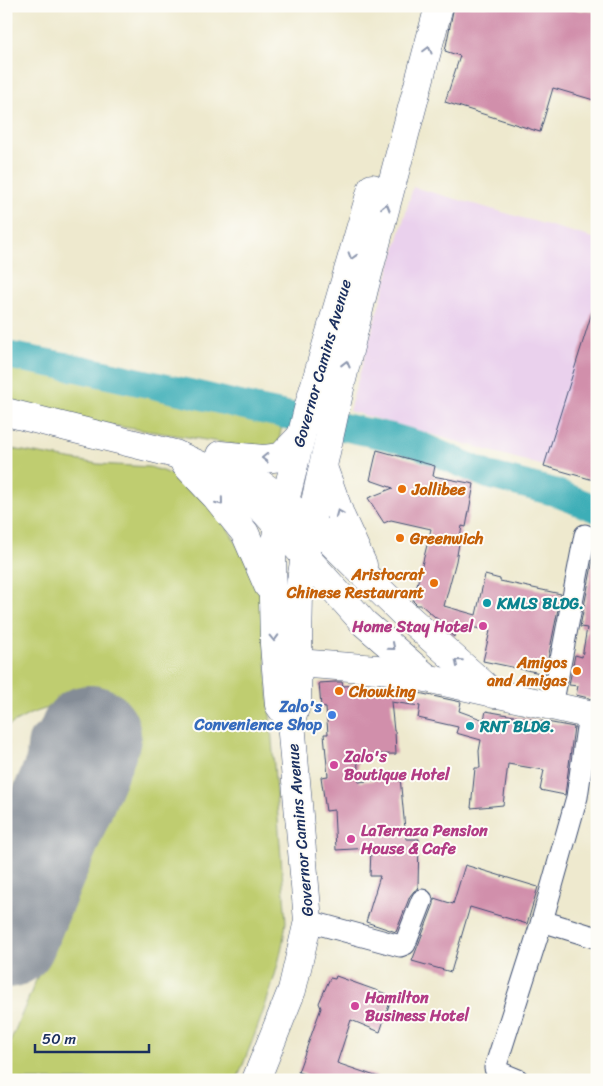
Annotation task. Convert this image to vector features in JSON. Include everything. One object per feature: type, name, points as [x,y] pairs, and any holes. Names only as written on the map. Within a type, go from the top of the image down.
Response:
[{"type":"main road","name":"Governor Camins Avenue","points":[[291,722],[279,705],[274,644],[272,552],[308,405],[380,159],[420,6]]},
{"type":"main road","name":"Governor Camins Avenue","points":[[256,1080],[292,990],[308,920],[291,722],[297,702],[298,593],[304,554],[364,289],[439,6]]},
{"type":"main road","points":[[6,412],[175,454],[222,475],[282,515],[310,525],[322,533],[376,588],[494,694]]},
{"type":"main road","points":[[175,454],[220,455],[264,459],[281,457],[301,436]]},
{"type":"main road","points":[[175,454],[216,497],[245,533],[273,600]]},
{"type":"main road","points":[[220,455],[282,515],[304,554],[364,623],[426,677]]},
{"type":"main road","points":[[325,455],[329,488],[363,566],[376,588]]},
{"type":"main road","points":[[298,663],[390,670],[593,715]]},
{"type":"street","points":[[552,706],[585,535]]},
{"type":"street","points":[[518,1080],[499,1073],[495,1068],[542,921],[577,797],[593,715]]},
{"type":"street","points":[[308,920],[400,946],[405,944],[422,900]]},
{"type":"street","points":[[542,921],[597,938]]},
{"type":"shaded area","points":[[413,187],[597,239],[597,481],[349,411]]},
{"type":"green space","points":[[6,362],[283,421],[278,445],[264,449],[6,409]]},
{"type":"green space","points":[[6,448],[98,464],[150,467],[171,474],[190,485],[220,515],[260,584],[286,922],[273,983],[237,1080],[6,1080],[6,1052],[133,748],[48,708],[30,714],[6,727]]},
{"type":"building","points":[[454,6],[541,6],[597,12],[597,101],[553,88],[540,132],[445,102],[460,56],[445,51]]},
{"type":"building","points":[[594,306],[597,307],[597,481],[544,466]]},
{"type":"building","points":[[377,450],[435,466],[433,476],[474,484],[466,527],[462,526],[456,561],[444,606],[476,615],[485,575],[500,579],[500,581],[561,594],[545,674],[483,661],[490,631],[457,624],[454,637],[440,625],[441,622],[421,605],[417,605],[413,601],[431,529],[391,520],[384,523],[368,498],[393,488],[370,480]]},
{"type":"building","points":[[597,540],[597,700],[576,695],[578,686],[569,685],[575,655],[582,657],[587,628],[580,627]]},
{"type":"building","points":[[342,682],[343,686],[357,685],[357,690],[390,687],[461,702],[459,711],[484,720],[486,711],[574,727],[565,795],[540,790],[544,770],[508,764],[503,805],[471,808],[475,768],[480,768],[479,751],[481,740],[456,733],[458,727],[418,718],[420,706],[391,702],[396,754],[357,755],[359,782],[400,777],[406,839],[419,839],[419,888],[410,896],[396,932],[366,922],[380,876],[370,876],[371,848],[336,850],[334,810],[326,811],[321,777],[328,776],[324,734],[328,734],[326,708],[321,707],[319,683]]},
{"type":"building","points":[[465,865],[538,887],[527,924],[470,907],[451,972],[412,961],[434,904],[434,898],[453,904]]},
{"type":"building","points":[[336,976],[392,996],[380,1032],[351,1020],[337,1063],[381,1078],[380,1080],[320,1080],[298,1072],[321,1008],[319,1003],[330,978],[335,979]]},
{"type":"waterway","points":[[6,355],[81,369],[391,437],[419,445],[488,475],[554,492],[597,509]]},
{"type":"taxiway","points":[[48,837],[47,752],[48,743],[55,741],[72,744],[80,748],[93,760],[99,775],[97,790],[56,818]]},
{"type":"taxiway","points":[[6,831],[44,847]]},
{"type":"runway","points":[[6,937],[90,736]]},
{"type":"place","name":"Jollibee","points":[[402,489]]},
{"type":"place","name":"Greenwich","points":[[400,538]]},
{"type":"place","name":"Aristocrat Chinese Restaurant","points":[[434,583]]},
{"type":"place","name":"KMLS BLDG.","points":[[487,603]]},
{"type":"place","name":"Home Stay Hotel","points":[[483,626]]},
{"type":"place","name":"Amigos and Amigas","points":[[577,671]]},
{"type":"place","name":"Chowking","points":[[339,691]]},
{"type":"place","name":"Zalo's Convenience Shop","points":[[332,715]]},
{"type":"place","name":"RNT BLDG.","points":[[470,726]]},
{"type":"place","name":"Zalo's Boutique Hotel","points":[[334,765]]},
{"type":"place","name":"LaTerraza Pension House & Cafe","points":[[351,839]]},
{"type":"place","name":"Hamilton Business Hotel","points":[[355,1006]]}]
